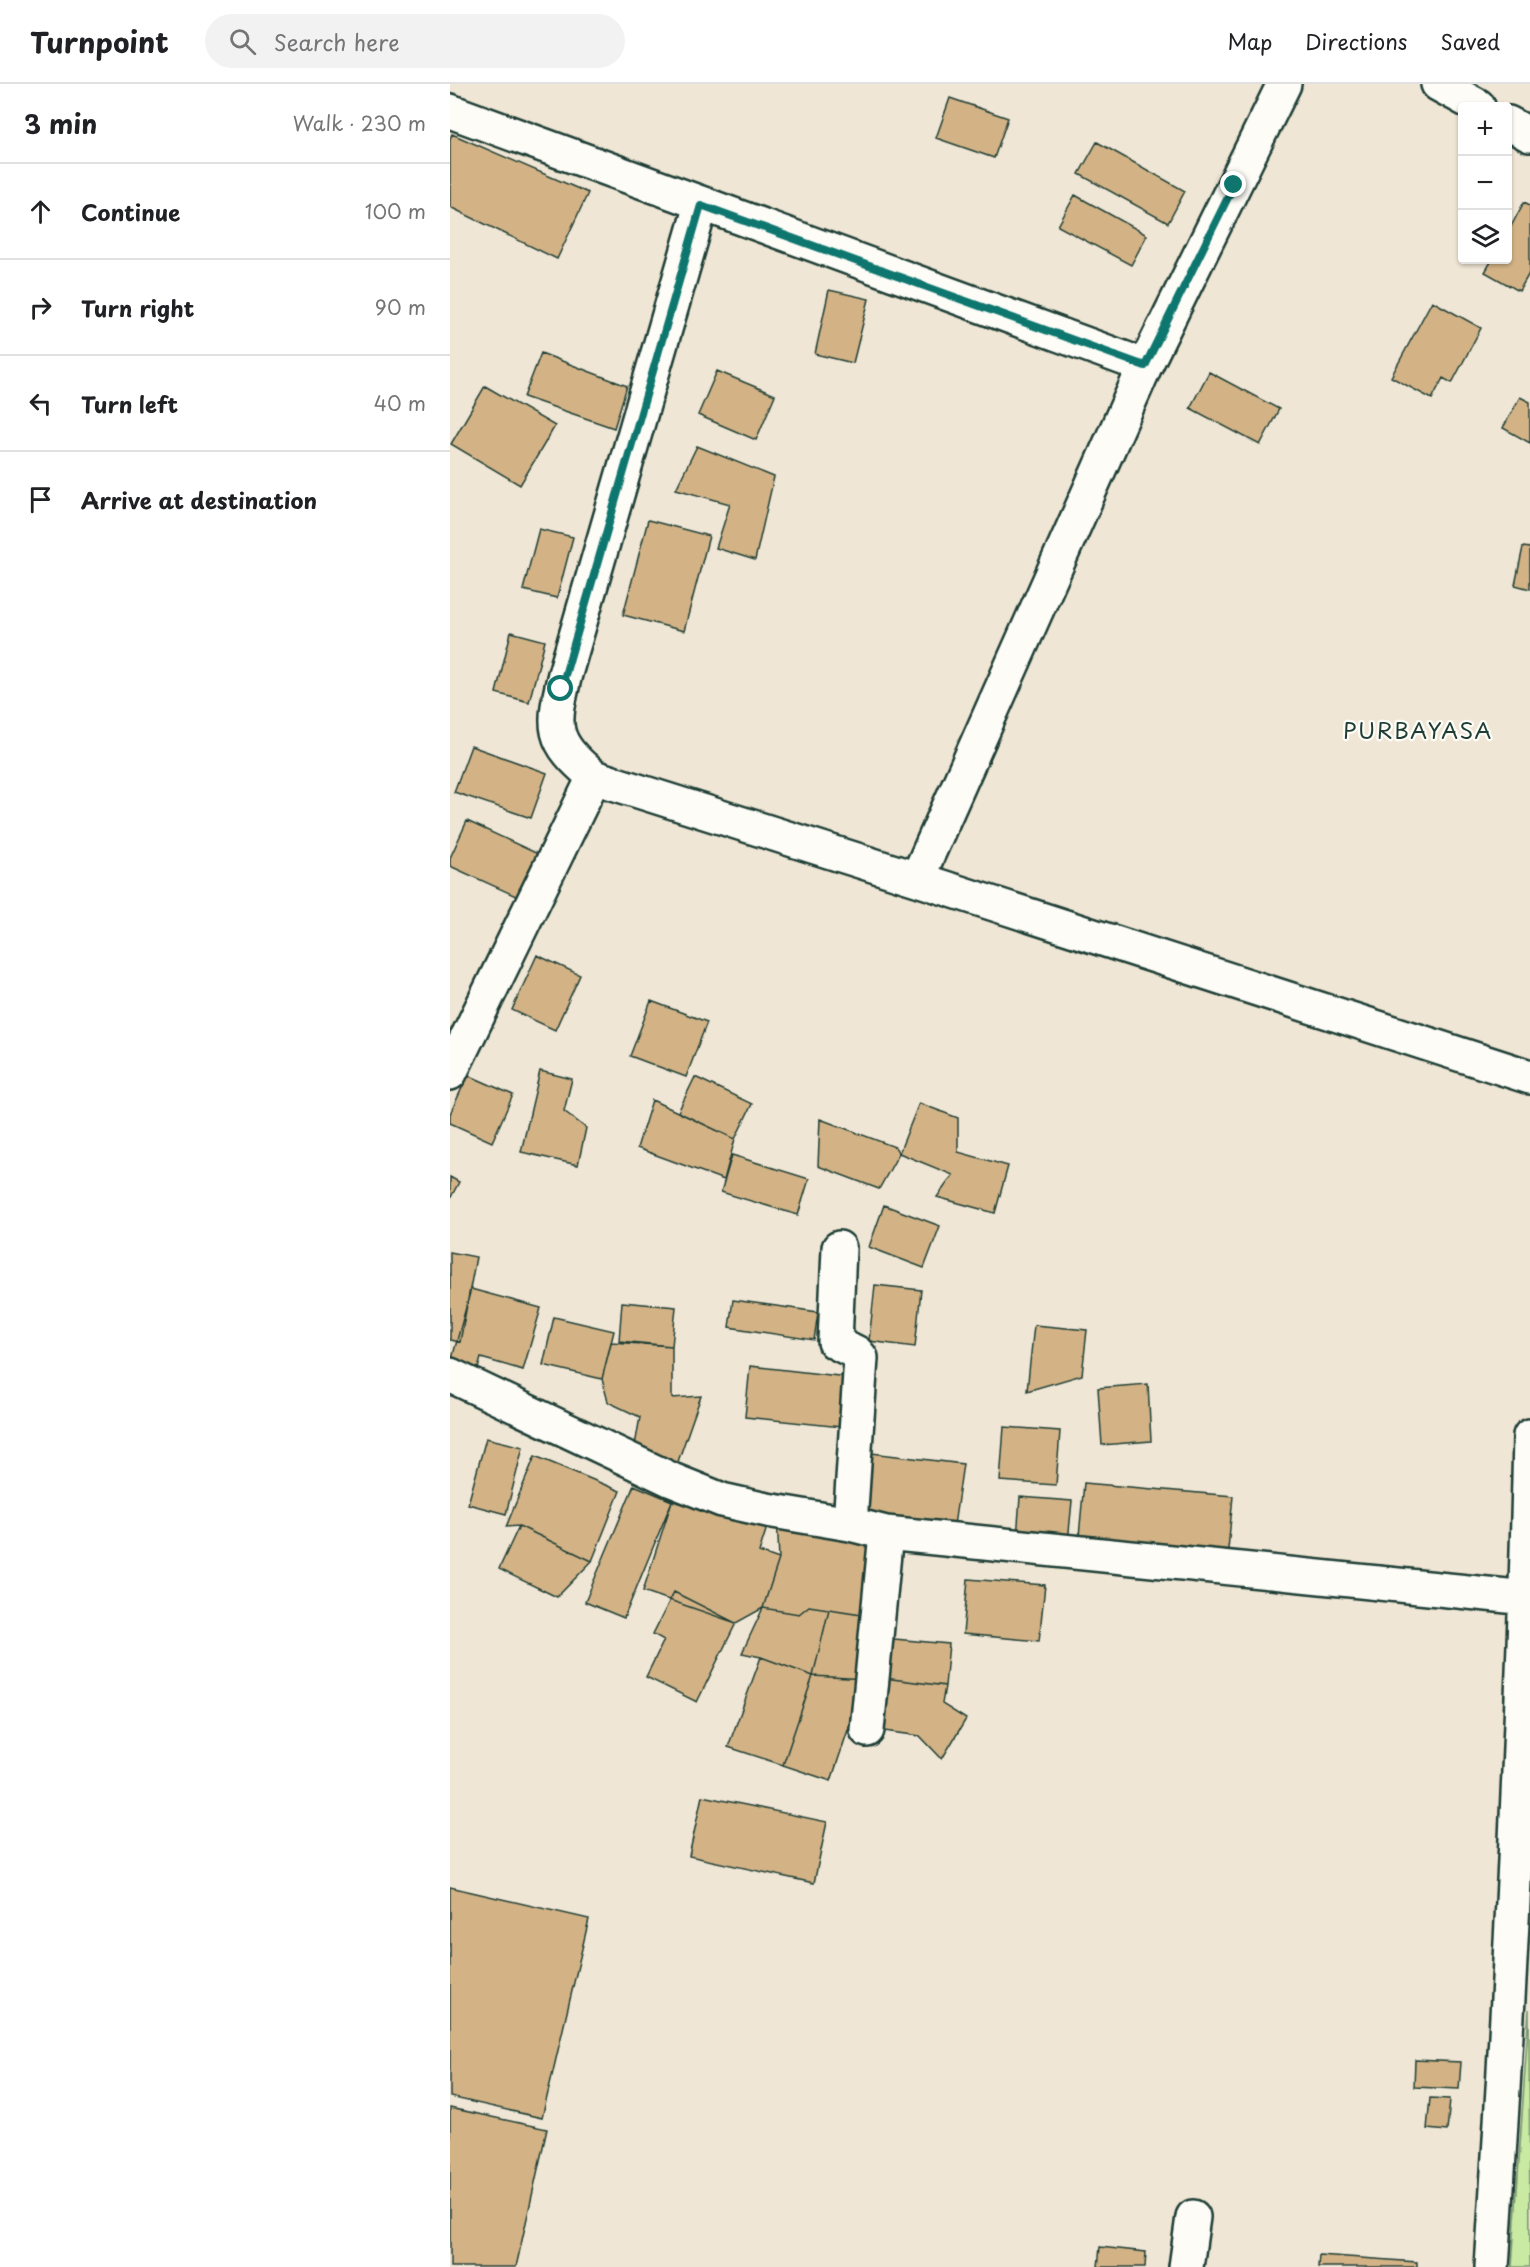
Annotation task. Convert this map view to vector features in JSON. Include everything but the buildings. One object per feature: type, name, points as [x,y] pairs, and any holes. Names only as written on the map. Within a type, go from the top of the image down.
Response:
[{"type":"street","points":[[917,879],[1145,366],[1284,84]]},
{"type":"street","points":[[1438,84],[1471,102]]},
{"type":"street","points":[[450,111],[1145,366]]},
{"type":"street","points":[[1512,125],[1530,135]]},
{"type":"street","points":[[701,205],[558,705],[558,737],[565,750],[576,762],[594,777],[1530,1077]]},
{"type":"street","points":[[450,1073],[594,777]]},
{"type":"street","points":[[839,1248],[835,1342],[857,1353],[861,1358],[850,1524]]},
{"type":"street","points":[[450,1375],[672,1480],[722,1500],[767,1510],[850,1524],[886,1533],[1527,1598]]},
{"type":"street","points":[[1492,2267],[1512,1948],[1527,1598],[1530,1436]]},
{"type":"street","points":[[867,1730],[886,1533]]},
{"type":"street","points":[[1186,2267],[1193,2217]]},
{"type":"green space","points":[[1529,2009],[1530,2267],[1512,2267]]},
{"type":"district","name":"PURBAYASA","points":[[1418,731]]},
{"type":"route","points":[[561,689],[701,205],[1145,366],[1234,185]]}]
